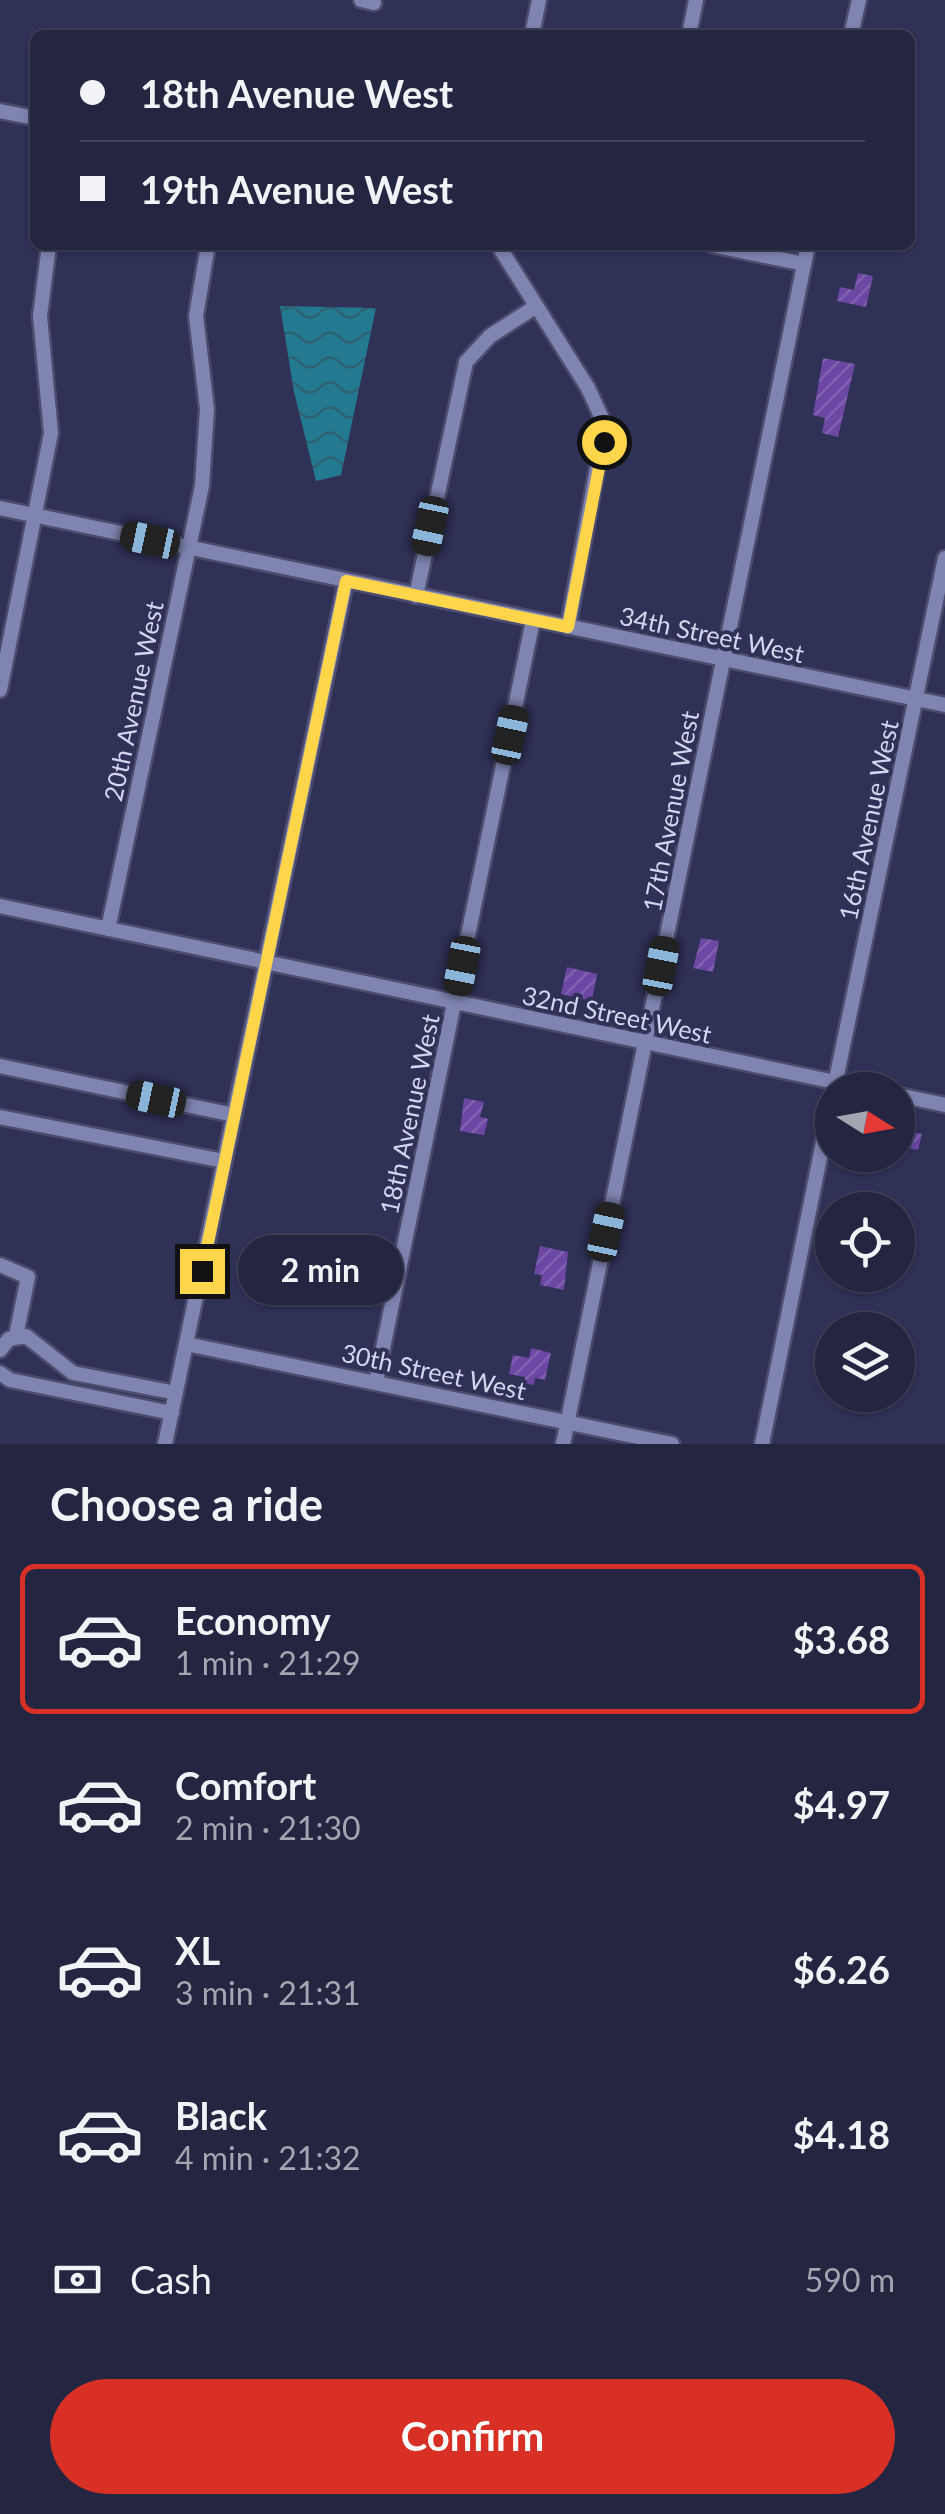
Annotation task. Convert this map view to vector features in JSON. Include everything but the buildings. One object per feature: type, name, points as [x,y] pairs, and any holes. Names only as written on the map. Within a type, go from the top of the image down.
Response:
[{"type":"street","points":[[533,30],[539,0]]},
{"type":"street","points":[[690,30],[696,0]]},
{"type":"street","points":[[853,30],[859,0]]},
{"type":"street","points":[[0,111],[30,117]]},
{"type":"street","points":[[0,690],[51,433],[40,316],[48,250]]},
{"type":"street","name":"20th Avenue West","points":[[108,929],[189,548],[206,447],[196,316],[207,250]]},
{"type":"street","points":[[501,250],[588,388],[604,426],[568,627]]},
{"type":"street","points":[[736,250],[804,264]]},
{"type":"street","name":"17th Avenue West","points":[[563,1444],[807,250]]},
{"type":"street","points":[[416,596],[466,362],[490,336],[535,306]]},
{"type":"street","name":"34th Street West","points":[[0,508],[945,704]]},
{"type":"street","name":"16th Avenue West","points":[[838,1072],[945,558]]},
{"type":"street","points":[[165,1444],[346,581]]},
{"type":"street","name":"18th Avenue West","points":[[376,1382],[534,620]]},
{"type":"street","name":"32nd Street West","points":[[0,906],[815,1081]]},
{"type":"street","points":[[0,1066],[234,1115]]},
{"type":"street","points":[[915,1099],[945,1105]]},
{"type":"street","points":[[0,1116],[224,1162]]},
{"type":"street","points":[[762,1444],[817,1172]]},
{"type":"street","points":[[0,1265],[28,1276],[16,1336],[0,1350]]},
{"type":"street","points":[[16,1336],[26,1336],[73,1374],[176,1393]]},
{"type":"street","name":"30th Street West","points":[[186,1344],[672,1444]]},
{"type":"street","points":[[0,1372],[10,1380],[172,1413]]},
{"type":"water","points":[[280,306],[376,308],[341,475],[316,481],[294,392]]},
{"type":"route","points":[[202,1271],[346,581],[568,627],[604,442]]}]
